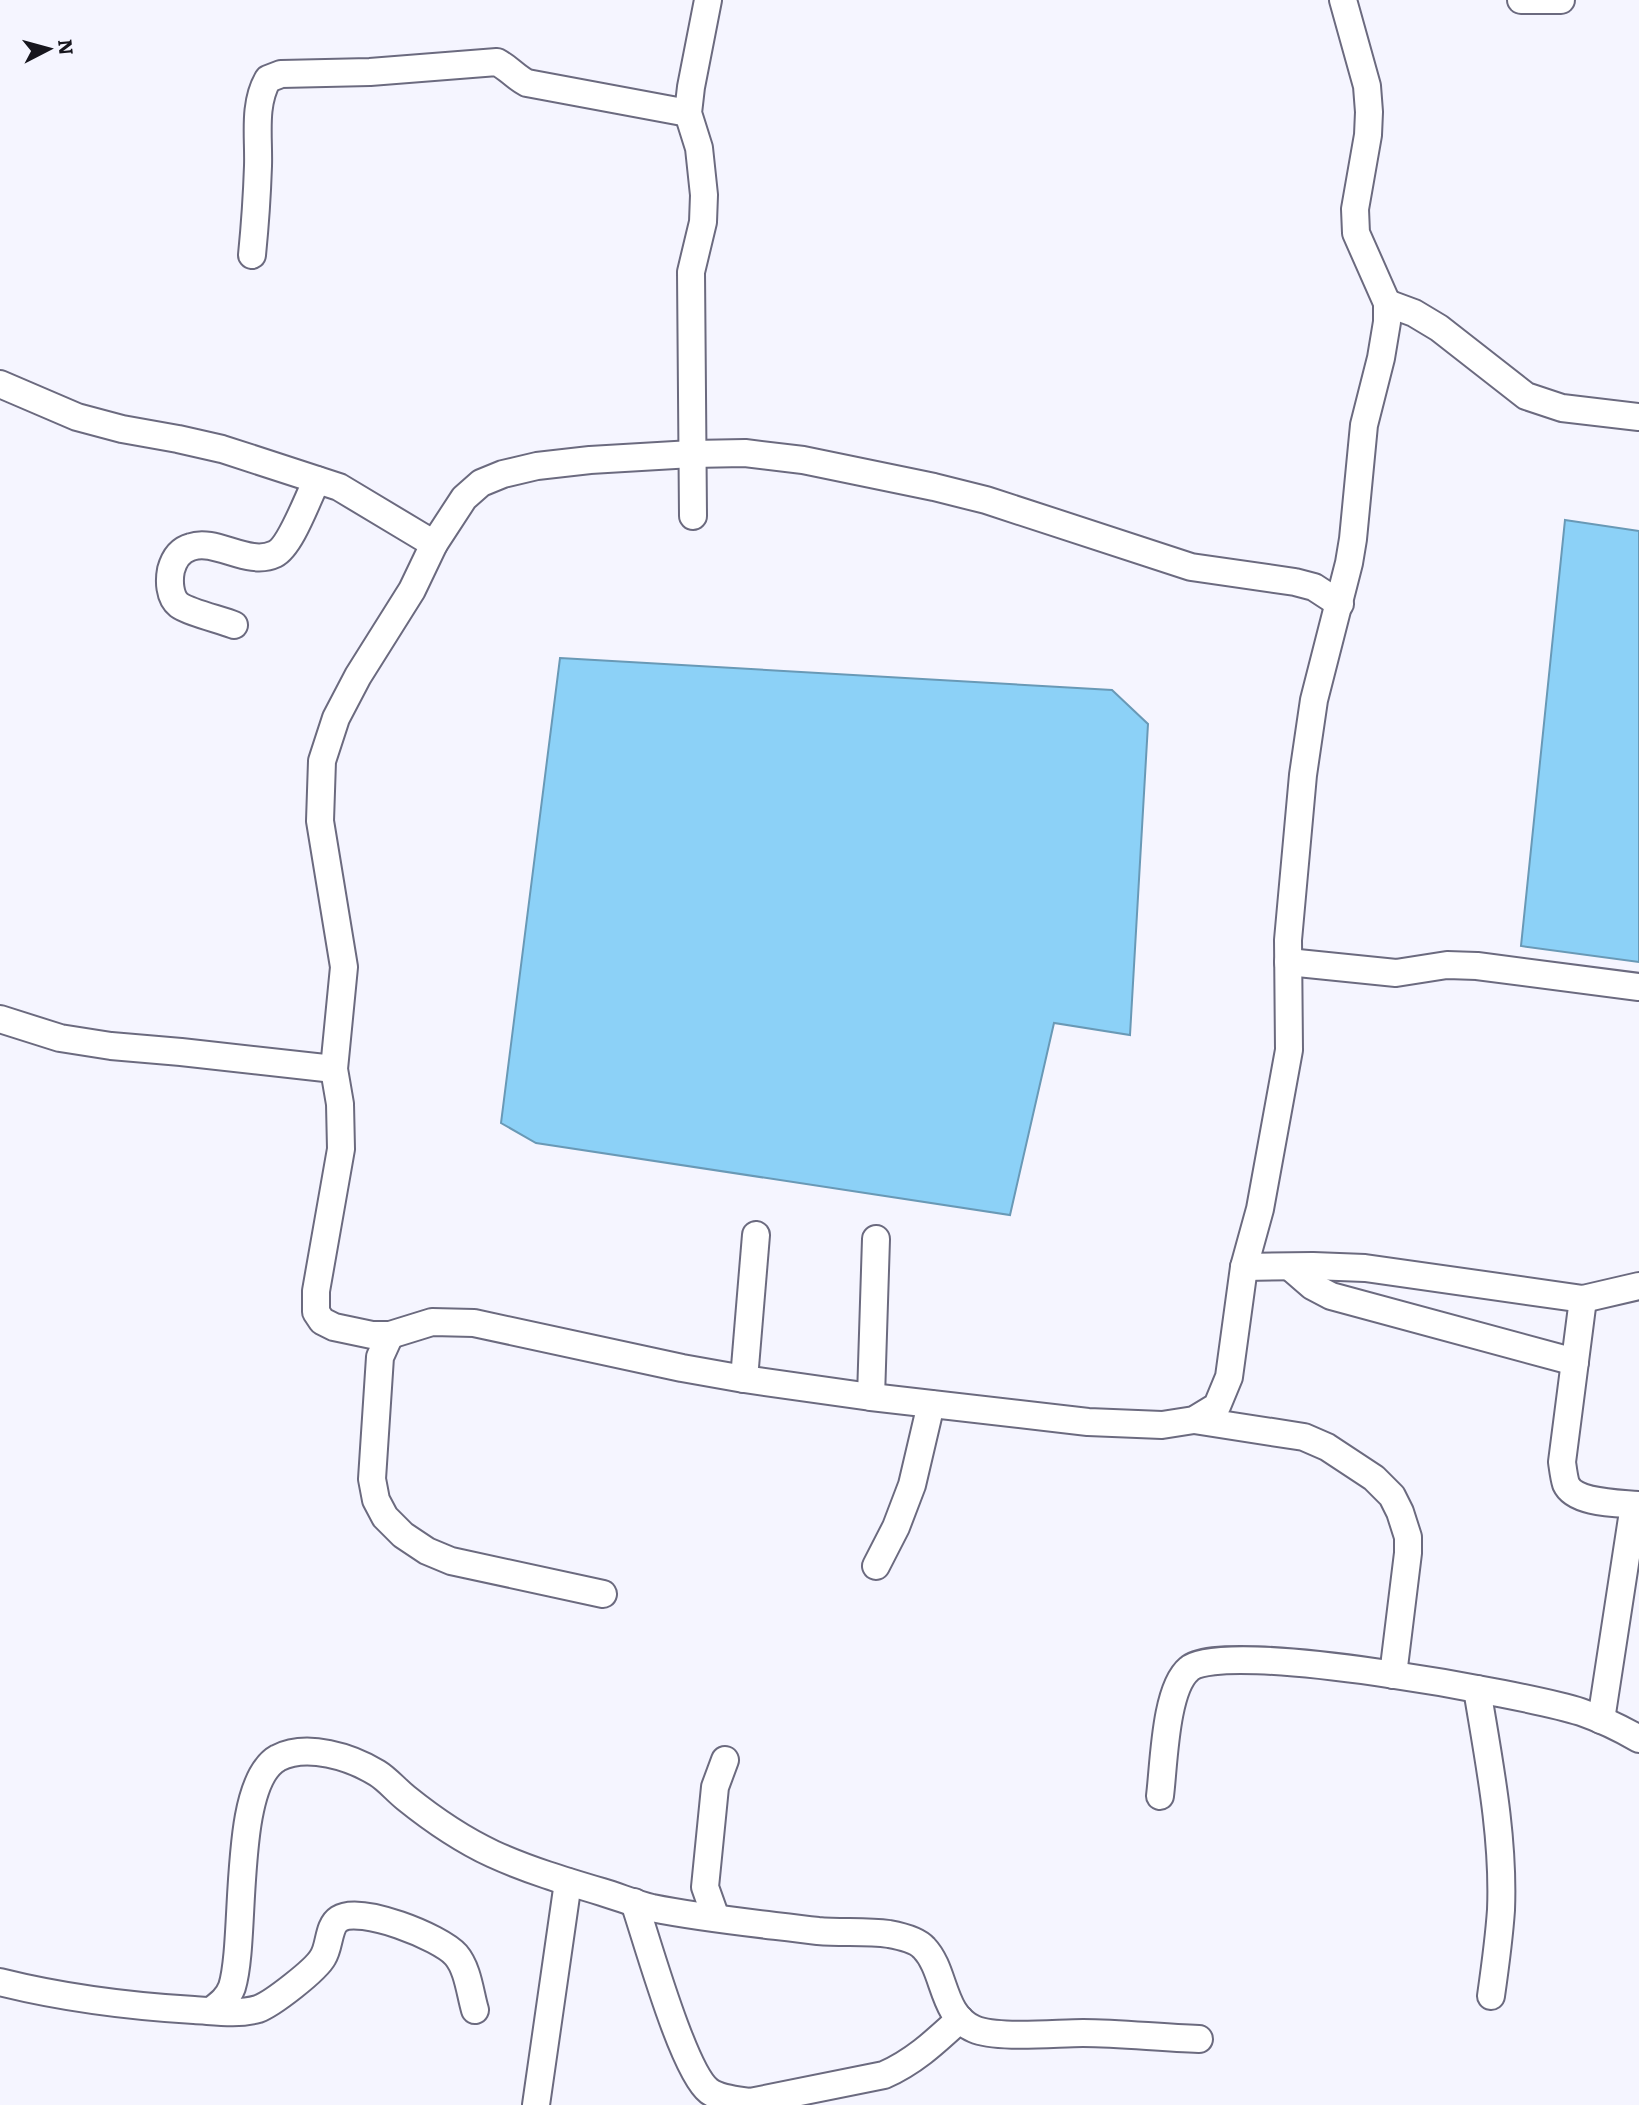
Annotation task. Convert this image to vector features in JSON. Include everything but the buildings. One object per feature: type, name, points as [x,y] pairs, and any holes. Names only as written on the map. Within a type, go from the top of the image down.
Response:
[{"type":"street","points":[[693,516],[691,272],[703,222],[704,195],[699,148],[688,113],[708,0]]},
{"type":"street","points":[[1194,1420],[1217,1406],[1229,1377],[1244,1268],[1260,1209],[1289,1050],[1288,940],[1303,775],[1314,700],[1340,604],[1353,539],[1364,425],[1387,322],[1387,303],[1356,233],[1355,209],[1368,135],[1369,112],[1367,86],[1343,0]]},
{"type":"street","points":[[1521,0],[1560,0]]},
{"type":"street","points":[[252,255],[258,116],[262,89],[268,79],[281,74],[370,72],[497,62],[507,67],[516,78],[527,83],[688,113]]},
{"type":"street","points":[[1387,303],[1414,313],[1439,328],[1527,396],[1563,408],[1639,417]]},
{"type":"street","points":[[0,384],[77,417],[222,449],[339,487],[434,544]]},
{"type":"street","points":[[1340,604],[1314,587],[1191,568],[986,500],[803,460],[744,453],[692,454],[537,466],[503,474],[481,484],[464,498],[434,544],[412,590],[358,676],[336,718],[322,761],[320,821],[344,967],[334,1069],[340,1104],[341,1149],[316,1291],[317,1312],[322,1321],[334,1327],[372,1335],[390,1335],[432,1322],[474,1323],[682,1368],[871,1397],[1088,1422],[1162,1425],[1194,1420],[1304,1437],[1327,1447],[1374,1478],[1392,1496],[1400,1511],[1408,1537],[1408,1553],[1393,1675]]},
{"type":"street","points":[[234,625],[178,605],[169,579],[178,553],[200,545],[246,556],[275,554],[285,546],[317,480]]},
{"type":"street","points":[[1288,962],[1396,973],[1447,965],[1477,966],[1639,987]]},
{"type":"street","points":[[0,1019],[60,1038],[111,1046],[334,1069]]},
{"type":"street","points":[[744,1379],[756,1235]]},
{"type":"street","points":[[871,1397],[876,1239]]},
{"type":"street","points":[[1290,1267],[1312,1286],[1331,1296],[1575,1362]]},
{"type":"street","points":[[1244,1268],[1364,1268],[1583,1299],[1639,1286]]},
{"type":"street","points":[[1583,1299],[1562,1462],[1566,1483],[1572,1492],[1585,1499],[1636,1505],[1601,1720]]},
{"type":"street","points":[[390,1335],[380,1357],[372,1479],[376,1500],[385,1517],[403,1535],[427,1551],[451,1561],[603,1594]]},
{"type":"street","points":[[876,1566],[896,1527],[912,1485],[931,1404]]},
{"type":"street","points":[[1160,1796],[1172,1699],[1180,1680],[1190,1667],[1206,1661],[1306,1664],[1477,1689],[1532,1699],[1581,1712],[1639,1739]]},
{"type":"street","points":[[1477,1689],[1498,1833],[1501,1908],[1491,1996]]},
{"type":"street","points":[[211,2011],[225,2001],[232,1988],[241,1880],[254,1791],[264,1770],[278,1759],[315,1751],[377,1773],[408,1800],[489,1852],[531,1871],[649,1908],[823,1931],[889,1934],[915,1942],[929,1955],[943,1992],[960,2020],[975,2030],[1199,2039]]},
{"type":"street","points":[[716,1918],[705,1887],[715,1787],[725,1760]]},
{"type":"street","points":[[536,2105],[568,1882]]},
{"type":"street","points":[[634,1902],[686,2054],[704,2086],[710,2092],[729,2099],[750,2102],[884,2076],[920,2056],[960,2020]]},
{"type":"street","points":[[0,1983],[101,2003],[225,2013],[259,2009],[313,1971],[328,1945],[333,1924],[341,1917],[353,1915],[400,1925],[440,1943],[455,1953],[462,1964],[475,2010]]},
{"type":"water","points":[[1565,520],[1639,531],[1639,962],[1521,946]]},
{"type":"water","points":[[560,658],[1112,690],[1148,724],[1130,1035],[1054,1023],[1010,1215],[536,1143],[501,1123]]}]
